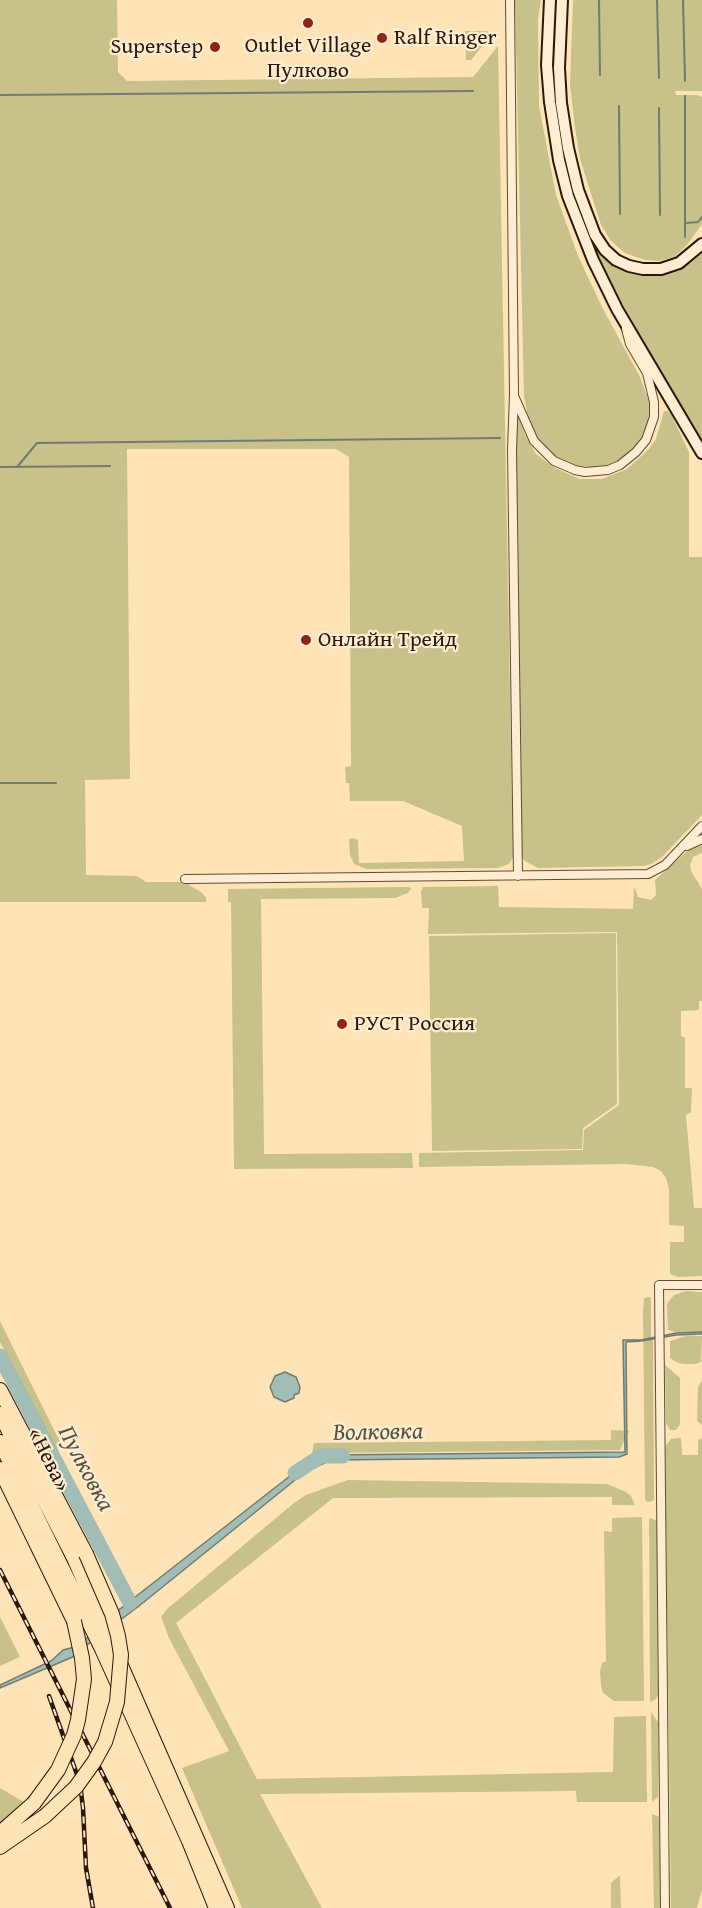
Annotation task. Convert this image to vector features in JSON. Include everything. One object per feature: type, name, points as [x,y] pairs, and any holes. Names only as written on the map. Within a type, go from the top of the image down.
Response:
[{"type":"highway","name":"«Нева»","points":[[0,1390],[68,1562]]},
{"type":"highway","name":"«Нева»","points":[[0,1414],[68,1562]]},
{"type":"highway","name":"«Нева»","points":[[0,1442],[68,1562]]},
{"type":"highway","name":"«Нева»","points":[[0,1469],[68,1562]]},
{"type":"highway","points":[[0,1833],[29,1808],[58,1770],[74,1735],[78,1720],[84,1679],[74,1621],[68,1562]]},
{"type":"highway","points":[[0,1847],[45,1816],[76,1787],[105,1742],[117,1702],[121,1655],[112,1614],[68,1562]]},
{"type":"highway","points":[[68,1562],[111,1668],[189,1841],[216,1908]]},
{"type":"highway","points":[[68,1562],[227,1908]]},
{"type":"main road","points":[[550,0],[547,65],[559,160],[579,227],[623,320],[702,453]]},
{"type":"main road","points":[[562,0],[559,68],[561,103],[576,181],[595,236],[616,260],[643,269],[661,269],[679,263],[702,244]]},
{"type":"street","points":[[510,0],[514,394],[512,450],[518,876]]},
{"type":"street","points":[[514,394],[534,441],[554,461],[585,472],[608,470],[620,465],[646,440],[654,417],[654,402],[647,374],[630,344],[623,320]]},
{"type":"street","points":[[185,879],[648,874],[665,865],[702,826]]},
{"type":"street","points":[[683,847],[702,839]]},
{"type":"street","points":[[665,1908],[659,1286],[702,1285]]},
{"type":"shaded area","points":[[0,0],[117,0],[118,72],[127,81],[473,77],[498,46],[513,857],[509,864],[498,868],[366,869],[354,864],[350,855],[349,839],[353,838],[358,840],[359,863],[464,861],[462,826],[403,801],[350,801],[345,767],[351,766],[349,457],[336,449],[127,449],[130,779],[85,780],[86,875],[137,876],[146,882],[187,882],[206,897],[206,902],[0,902]]},
{"type":"shaded area","points":[[515,0],[541,0],[538,19],[539,106],[556,195],[578,256],[602,307],[640,377],[651,407],[643,439],[616,462],[599,468],[567,464],[552,456],[542,447],[529,421],[524,397]]},
{"type":"shaded area","points":[[556,0],[558,0],[556,28],[578,203],[593,242],[605,258],[616,266],[634,273],[660,274],[673,271],[685,266],[702,252],[702,443],[603,270],[575,204],[564,166],[553,86],[553,26]]},
{"type":"shaded area","points":[[573,0],[702,0],[702,91],[675,91],[676,95],[702,97],[702,224],[687,245],[674,257],[659,261],[645,260],[625,253],[611,241],[601,225],[580,159],[575,128],[570,84]]},
{"type":"shaded area","points":[[465,31],[488,31],[488,39],[471,60],[466,60]]},
{"type":"shaded area","points":[[664,411],[671,414],[689,452],[689,557],[702,557],[702,815],[662,857],[651,864],[538,868],[522,857],[515,416],[518,416],[525,435],[536,454],[555,468],[580,479],[602,479],[627,469],[649,449],[656,439]]},
{"type":"shaded area","points":[[702,841],[702,853],[693,857],[690,865],[702,889],[702,1001],[699,1001],[699,1010],[681,1011],[681,1036],[685,1038],[685,1088],[692,1088],[691,1112],[686,1115],[694,1208],[702,1208],[702,1276],[678,1277],[670,1274],[670,1242],[684,1242],[684,1226],[669,1225],[669,1189],[666,1178],[661,1171],[653,1167],[626,1164],[419,1167],[419,1153],[583,1150],[584,1130],[619,1105],[617,932],[428,934],[429,908],[422,908],[421,892],[423,887],[498,886],[499,907],[633,909],[634,886],[638,897],[651,900],[656,895],[655,880],[697,842]]},
{"type":"shaded area","points":[[409,887],[411,889],[408,893],[395,898],[261,899],[264,1154],[412,1153],[413,1168],[234,1169],[231,902],[228,902],[228,889]]},
{"type":"shaded area","points":[[616,933],[617,1104],[583,1128],[582,1149],[432,1151],[429,936]]},
{"type":"shaded area","points":[[686,1291],[702,1292],[702,1332],[668,1330],[667,1304],[674,1295]]},
{"type":"shaded area","points":[[644,1298],[651,1298],[651,1336],[653,1340],[654,1498],[653,1501],[647,1502],[645,1499],[643,1311]]},
{"type":"shaded area","points":[[0,1321],[62,1446],[56,1449],[0,1342]]},
{"type":"shaded area","points":[[686,1336],[702,1336],[701,1362],[684,1364],[670,1358],[670,1341]]},
{"type":"shaded area","points":[[665,1365],[680,1378],[680,1424],[676,1430],[670,1430],[666,1423]]},
{"type":"shaded area","points":[[702,1380],[702,1425],[697,1421],[698,1387]]},
{"type":"shaded area","points":[[611,1430],[629,1431],[620,1450],[323,1453],[311,1459],[314,1443],[611,1440]]},
{"type":"shaded area","points":[[681,1438],[682,1455],[698,1455],[698,1440],[702,1438],[702,1890],[697,1908],[671,1908],[665,1447],[671,1439]]},
{"type":"shaded area","points":[[348,1480],[607,1484],[631,1496],[635,1505],[612,1505],[612,1497],[333,1498],[176,1623],[257,1779],[613,1772],[614,1717],[646,1716],[647,1802],[577,1802],[576,1791],[260,1794],[322,1908],[242,1908],[182,1768],[229,1751],[169,1638],[161,1617],[167,1609],[294,1503],[306,1495]]},
{"type":"shaded area","points":[[642,1517],[644,1701],[614,1701],[603,1693],[600,1671],[602,1663],[606,1661],[604,1531],[612,1532],[612,1518]]},
{"type":"shaded area","points":[[649,1519],[657,1521],[659,1692],[656,1699],[650,1702]]},
{"type":"shaded area","points":[[0,1617],[20,1657],[0,1666]]},
{"type":"shaded area","points":[[651,1712],[658,1722],[658,1797],[652,1802]]},
{"type":"shaded area","points":[[0,1788],[24,1802],[25,1806],[0,1827]]},
{"type":"shaded area","points":[[652,1814],[659,1818],[661,1908],[654,1908]]},
{"type":"shaded area","points":[[620,1875],[621,1908],[611,1908],[611,1883]]},
{"type":"water","points":[[702,1332],[702,1334],[626,1342],[627,1454],[619,1457],[331,1460],[305,1472],[75,1656],[0,1688],[0,1685],[51,1661],[63,1650],[78,1646],[116,1612],[304,1465],[325,1455],[625,1452],[623,1340],[641,1340],[676,1333]]},
{"type":"water","points":[[285,1372],[296,1377],[300,1387],[299,1393],[294,1395],[294,1398],[285,1402],[274,1397],[270,1387],[275,1376]]},
{"type":"waterway","points":[[599,0],[600,75]]},
{"type":"waterway","points":[[657,0],[659,78]]},
{"type":"waterway","points":[[683,0],[685,81]]},
{"type":"waterway","points":[[0,95],[473,91]]},
{"type":"waterway","points":[[685,96],[685,237]]},
{"type":"waterway","points":[[619,106],[620,214]]},
{"type":"waterway","points":[[659,108],[660,215]]},
{"type":"waterway","points":[[686,223],[698,222],[702,217]]},
{"type":"waterway","points":[[17,467],[37,443],[500,438]]},
{"type":"waterway","points":[[0,467],[110,466]]},
{"type":"waterway","points":[[0,783],[56,783]]},
{"type":"waterway","name":"Пулковка","points":[[0,1356],[130,1603]]},
{"type":"waterway","name":"Волковка","points":[[295,1473],[321,1456],[343,1456]]},
{"type":"railway","points":[[0,1570],[170,1908]]},
{"type":"railway","points":[[49,1696],[80,1783],[86,1868],[93,1908]]},
{"type":"place","name":"Outlet Village Пулково","points":[[308,23]]},
{"type":"place","name":"Ralf Ringer","points":[[382,38]]},
{"type":"place","name":"Superstep","points":[[215,47]]},
{"type":"place","name":"Онлайн Трейд","points":[[306,640]]},
{"type":"place","name":"РУСТ Россия","points":[[342,1024]]}]
